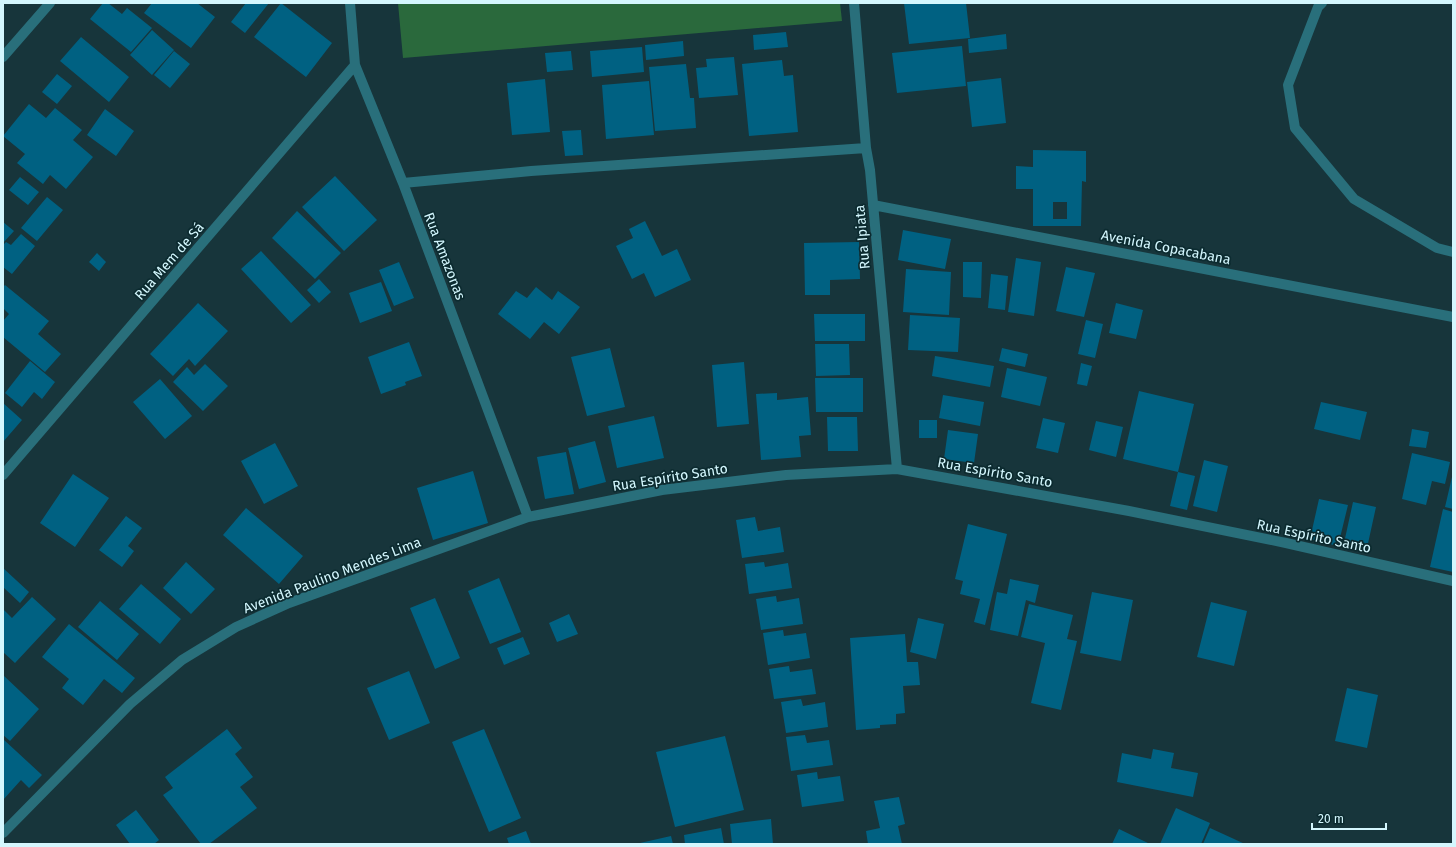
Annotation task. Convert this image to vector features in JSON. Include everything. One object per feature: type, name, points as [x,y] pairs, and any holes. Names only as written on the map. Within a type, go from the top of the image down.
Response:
[{"type":"street","points":[[3,57],[50,3]]},
{"type":"street","name":"Rua Amazonas","points":[[350,3],[355,65],[403,183],[528,517]]},
{"type":"street","name":"Rua Ipiata","points":[[854,3],[866,148],[870,170],[897,468]]},
{"type":"street","points":[[1322,3],[1318,7],[1288,85],[1295,128],[1354,199],[1438,248],[1453,252]]},
{"type":"street","name":"Rua Mem de Sá","points":[[3,475],[355,65]]},
{"type":"street","points":[[403,183],[531,172],[866,148]]},
{"type":"street","name":"Avenida Copacabana","points":[[873,205],[1453,317]]},
{"type":"street","name":"Rua Espírito Santo","points":[[528,517],[662,490],[786,475],[897,468],[1137,512],[1453,581]]},
{"type":"street","name":"Avenida Paulino Mendes Lima","points":[[3,832],[130,704],[182,660],[236,627],[290,603],[528,517]]},
{"type":"green space","points":[[398,3],[840,3],[842,21],[403,58]]},
{"type":"building","points":[[103,3],[108,3],[122,14],[127,8],[152,28],[131,52],[90,19]]},
{"type":"building","points":[[152,3],[197,3],[215,17],[191,48],[144,13]]},
{"type":"building","points":[[246,3],[269,3],[245,33],[231,22]]},
{"type":"building","points":[[281,3],[332,43],[306,77],[254,37]]},
{"type":"building","points":[[904,3],[966,3],[970,38],[909,44]]},
{"type":"building","points":[[152,30],[174,50],[152,75],[130,55]]},
{"type":"building","points":[[786,32],[788,47],[754,50],[753,35]]},
{"type":"building","points":[[1006,34],[1007,49],[969,53],[968,39]]},
{"type":"building","points":[[81,37],[129,77],[109,102],[60,61]]},
{"type":"building","points":[[683,41],[684,56],[646,60],[645,45]]},
{"type":"building","points":[[962,46],[966,86],[897,93],[892,53]]},
{"type":"building","points":[[642,47],[644,72],[592,77],[590,51]]},
{"type":"building","points":[[174,51],[190,64],[170,88],[154,75]]},
{"type":"building","points":[[571,51],[573,70],[547,72],[545,53]]},
{"type":"building","points":[[734,57],[738,95],[699,98],[696,68],[707,67],[706,59]]},
{"type":"building","points":[[782,60],[784,76],[793,75],[798,132],[749,136],[742,64]]},
{"type":"building","points":[[686,64],[690,98],[694,98],[696,128],[655,131],[649,67]]},
{"type":"building","points":[[57,74],[72,86],[57,104],[42,92]]},
{"type":"building","points":[[1001,78],[1006,123],[972,127],[967,82]]},
{"type":"building","points":[[545,79],[550,132],[512,135],[507,83]]},
{"type":"building","points":[[649,81],[654,135],[606,139],[602,85]]},
{"type":"building","points":[[29,104],[46,118],[55,108],[82,130],[73,140],[93,157],[66,189],[50,175],[43,184],[17,163],[25,154],[3,136]]},
{"type":"building","points":[[105,109],[134,131],[116,156],[87,135]]},
{"type":"building","points":[[581,130],[583,155],[565,156],[562,131]]},
{"type":"building","points":[[1033,150],[1086,151],[1086,182],[1082,181],[1081,226],[1033,226],[1033,189],[1016,189],[1016,166],[1033,167]],"holes":[[[1053,202],[1067,202],[1067,219],[1053,219]]]},
{"type":"building","points":[[335,176],[377,220],[344,251],[302,207]]},
{"type":"building","points":[[20,177],[39,192],[28,205],[9,190]]},
{"type":"building","points":[[47,197],[63,210],[37,241],[21,228]]},
{"type":"building","points":[[297,211],[341,253],[315,279],[272,238]]},
{"type":"building","points":[[645,221],[662,256],[677,249],[691,280],[655,297],[644,273],[632,279],[616,246],[633,238],[629,229]]},
{"type":"building","points":[[3,222],[14,231],[3,243]]},
{"type":"building","points":[[903,230],[951,239],[945,269],[898,260]]},
{"type":"building","points":[[21,234],[35,246],[12,274],[3,267],[3,245],[6,242],[11,245]]},
{"type":"building","points":[[859,242],[860,279],[830,280],[830,295],[805,295],[804,243]]},
{"type":"building","points":[[261,251],[311,305],[291,323],[241,269]]},
{"type":"building","points":[[97,253],[106,262],[99,271],[89,262]]},
{"type":"building","points":[[1016,258],[1041,262],[1034,316],[1008,312]]},
{"type":"building","points":[[399,262],[414,298],[394,306],[379,270]]},
{"type":"building","points":[[963,262],[982,262],[981,298],[963,297]]},
{"type":"building","points":[[1066,267],[1095,273],[1084,317],[1056,311]]},
{"type":"building","points":[[906,269],[951,272],[949,315],[903,312]]},
{"type":"building","points":[[991,274],[1008,276],[1005,310],[988,308]]},
{"type":"building","points":[[319,279],[331,292],[319,303],[307,290]]},
{"type":"building","points":[[381,282],[392,311],[360,323],[349,293]]},
{"type":"building","points":[[5,285],[49,321],[38,334],[61,354],[45,372],[3,337],[3,321],[9,314],[3,308],[3,287]]},
{"type":"building","points":[[536,287],[552,300],[558,291],[580,307],[559,334],[544,322],[530,339],[498,314],[516,291],[527,298]]},
{"type":"building","points":[[198,303],[228,331],[195,366],[189,359],[173,376],[150,354]]},
{"type":"building","points":[[1116,303],[1143,310],[1136,339],[1109,333]]},
{"type":"building","points":[[814,314],[865,314],[865,341],[815,341]]},
{"type":"building","points":[[910,315],[960,318],[958,352],[908,350]]},
{"type":"building","points":[[1086,320],[1103,324],[1095,358],[1078,354]]},
{"type":"building","points":[[409,342],[422,376],[405,382],[406,385],[381,394],[368,357]]},
{"type":"building","points":[[815,344],[849,344],[850,375],[816,376]]},
{"type":"building","points":[[610,348],[625,407],[587,416],[571,357]]},
{"type":"building","points":[[1002,348],[1028,354],[1025,367],[999,361]]},
{"type":"building","points":[[935,356],[994,366],[990,387],[932,376]]},
{"type":"building","points":[[30,361],[55,382],[42,399],[34,392],[22,407],[5,393]]},
{"type":"building","points":[[744,362],[749,424],[717,427],[712,365]]},
{"type":"building","points":[[1081,363],[1092,366],[1087,386],[1077,384]]},
{"type":"building","points":[[205,364],[228,386],[203,411],[173,382],[187,367],[194,375]]},
{"type":"building","points":[[1007,368],[1047,377],[1040,406],[1001,397]]},
{"type":"building","points":[[815,378],[863,378],[863,412],[816,412]]},
{"type":"building","points":[[160,379],[192,416],[165,439],[133,402]]},
{"type":"building","points":[[1139,391],[1194,404],[1178,472],[1123,459]]},
{"type":"building","points":[[777,393],[777,400],[808,397],[811,435],[799,436],[801,457],[761,460],[756,394]]},
{"type":"building","points":[[943,395],[984,402],[980,426],[939,418]]},
{"type":"building","points":[[1321,402],[1367,412],[1360,440],[1314,429]]},
{"type":"building","points":[[3,403],[22,420],[3,442]]},
{"type":"building","points":[[654,416],[664,458],[617,468],[608,426]]},
{"type":"building","points":[[827,417],[857,417],[858,451],[828,451]]},
{"type":"building","points":[[1043,418],[1065,423],[1058,453],[1036,448]]},
{"type":"building","points":[[919,420],[937,420],[937,438],[919,438]]},
{"type":"building","points":[[1096,421],[1123,427],[1116,457],[1089,450]]},
{"type":"building","points":[[1412,429],[1429,432],[1426,448],[1409,446]]},
{"type":"building","points":[[948,430],[978,434],[974,463],[944,459]]},
{"type":"building","points":[[595,441],[606,482],[579,489],[568,448]]},
{"type":"building","points":[[275,443],[298,486],[264,504],[241,461]]},
{"type":"building","points":[[566,452],[574,494],[545,499],[537,457]]},
{"type":"building","points":[[1412,453],[1450,462],[1445,484],[1432,481],[1426,505],[1402,499]]},
{"type":"building","points":[[1204,460],[1228,466],[1217,512],[1193,506]]},
{"type":"building","points":[[473,471],[488,523],[433,540],[417,488]]},
{"type":"building","points":[[1178,472],[1195,476],[1187,510],[1170,506]]},
{"type":"building","points":[[73,474],[109,498],[75,547],[40,523]]},
{"type":"building","points":[[1453,477],[1453,509],[1445,507]]},
{"type":"building","points":[[1319,499],[1348,505],[1338,546],[1310,539]]},
{"type":"building","points":[[1353,502],[1376,507],[1367,548],[1344,543]]},
{"type":"building","points":[[246,508],[303,556],[279,584],[223,535]]},
{"type":"building","points":[[1443,509],[1453,512],[1453,572],[1430,567]]},
{"type":"building","points":[[126,516],[142,528],[128,546],[134,551],[122,567],[99,550]]},
{"type":"building","points":[[755,517],[758,531],[780,527],[784,552],[742,558],[736,520]]},
{"type":"building","points":[[968,524],[1007,534],[985,625],[974,622],[980,599],[960,594],[963,581],[955,579]]},
{"type":"building","points":[[186,562],[215,589],[191,614],[163,588]]},
{"type":"building","points":[[764,562],[765,567],[788,563],[792,588],[749,594],[745,564]]},
{"type":"building","points":[[3,568],[29,592],[20,603],[3,587]]},
{"type":"building","points":[[499,578],[521,632],[490,644],[468,591]]},
{"type":"building","points":[[1010,579],[1039,585],[1035,603],[1026,600],[1018,636],[990,630],[997,592],[1007,594]]},
{"type":"building","points":[[141,584],[181,619],[160,644],[119,609]]},
{"type":"building","points":[[1092,592],[1133,600],[1121,661],[1080,653]]},
{"type":"building","points":[[776,596],[777,602],[799,598],[803,624],[761,630],[756,599]]},
{"type":"building","points":[[32,597],[56,619],[15,663],[3,652],[3,609],[12,618]]},
{"type":"building","points":[[435,598],[460,658],[435,669],[410,608]]},
{"type":"building","points":[[100,601],[139,634],[117,660],[78,627]]},
{"type":"building","points":[[1211,602],[1247,611],[1234,666],[1197,657]]},
{"type":"building","points":[[1029,604],[1073,615],[1067,639],[1077,641],[1061,710],[1031,703],[1045,643],[1021,637]]},
{"type":"building","points":[[569,614],[578,634],[557,642],[549,623]]},
{"type":"building","points":[[918,618],[944,624],[936,659],[910,652]]},
{"type":"building","points":[[69,624],[135,678],[122,693],[104,679],[83,705],[62,688],[69,679],[42,657]]},
{"type":"building","points":[[783,630],[784,636],[806,633],[810,658],[768,665],[763,633]]},
{"type":"building","points":[[905,634],[907,662],[918,662],[920,685],[903,686],[905,713],[896,714],[896,724],[880,725],[880,728],[856,730],[850,638]]},
{"type":"building","points":[[523,637],[530,654],[504,665],[497,648]]},
{"type":"building","points":[[789,666],[790,672],[812,669],[816,694],[774,699],[769,669]]},
{"type":"building","points":[[409,671],[430,723],[389,740],[367,688]]},
{"type":"building","points":[[3,675],[39,709],[10,741],[3,735]]},
{"type":"building","points":[[1347,688],[1378,695],[1367,748],[1335,741]]},
{"type":"building","points":[[801,699],[803,706],[825,702],[828,727],[786,733],[781,702]]},
{"type":"building","points":[[227,729],[242,748],[235,754],[253,777],[240,787],[257,808],[209,844],[201,844],[163,795],[173,788],[165,777]]},
{"type":"building","points":[[484,729],[521,818],[489,832],[452,742]]},
{"type":"building","points":[[805,735],[807,743],[829,740],[833,765],[791,771],[786,737]]},
{"type":"building","points":[[725,736],[744,810],[675,827],[656,752]]},
{"type":"building","points":[[3,739],[42,775],[29,788],[21,780],[3,800]]},
{"type":"building","points":[[1153,749],[1174,753],[1171,768],[1198,773],[1193,797],[1117,782],[1122,753],[1151,759]]},
{"type":"building","points":[[817,772],[818,779],[840,776],[844,801],[802,807],[797,775]]},
{"type":"building","points":[[899,797],[905,824],[898,826],[902,844],[868,844],[866,831],[880,828],[874,801]]},
{"type":"building","points":[[1176,808],[1210,823],[1201,844],[1160,844]]},
{"type":"building","points":[[136,810],[159,840],[154,844],[130,844],[116,825]]},
{"type":"building","points":[[771,819],[773,844],[732,844],[730,824]]},
{"type":"building","points":[[721,828],[724,844],[685,844],[684,835]]},
{"type":"building","points":[[1210,828],[1245,844],[1203,844]]},
{"type":"building","points":[[1119,829],[1150,844],[1112,844]]},
{"type":"building","points":[[526,831],[531,844],[509,844],[507,838]]},
{"type":"building","points":[[671,836],[673,844],[640,844],[640,843]]}]
